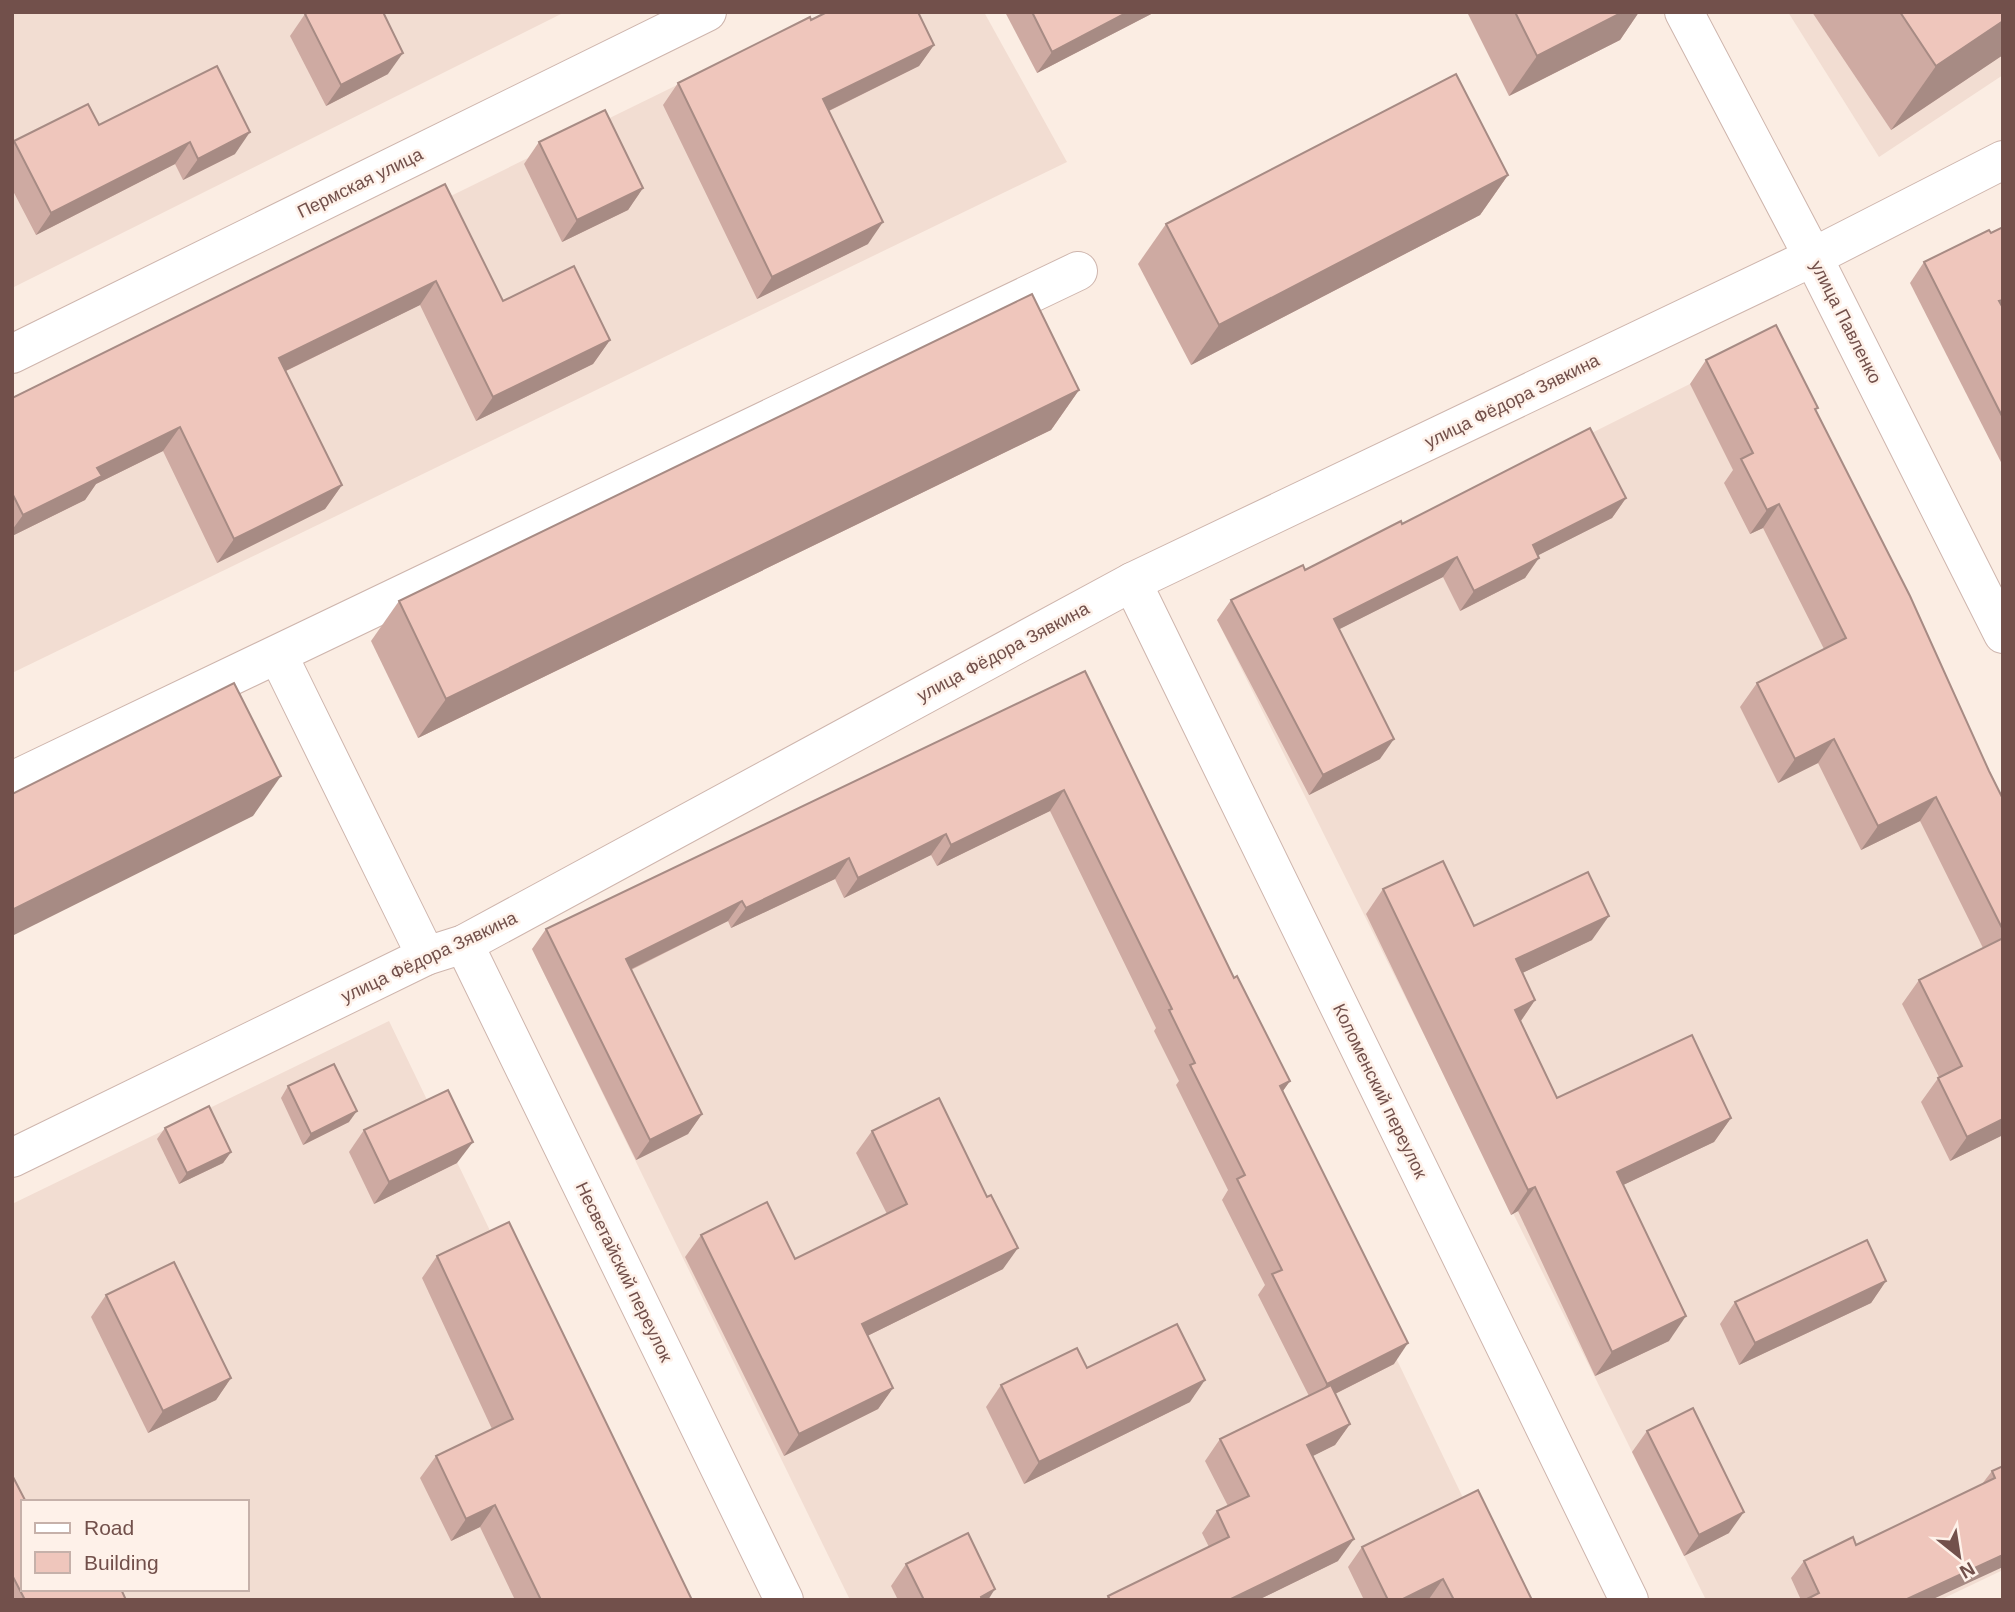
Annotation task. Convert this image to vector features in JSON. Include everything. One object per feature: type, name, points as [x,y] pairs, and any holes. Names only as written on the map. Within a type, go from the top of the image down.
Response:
[{"type":"street","name":"Пермская улица","points":[[12,354],[707,12]]},
{"type":"street","name":"улица Павленко","points":[[1695,17],[2003,634]]},
{"type":"street","name":"улица Фёдора Зявкина","points":[[12,1158],[426,956],[464,944],[1132,582],[1813,257],[2003,160]]},
{"type":"street","points":[[12,782],[1078,271]]},
{"type":"street","name":"Коломенский переулок","points":[[1132,582],[1629,1600]]},
{"type":"street","points":[[278,655],[426,956]]},
{"type":"street","name":"Несветайский переулок","points":[[464,944],[784,1600]]},
{"type":"shaded area","points":[[12,12],[565,12],[12,288]]},
{"type":"shaded area","points":[[826,12],[984,12],[1067,162],[12,673],[12,411]]},
{"type":"shaded area","points":[[1788,12],[2003,12],[2003,75],[1879,157]]},
{"type":"shaded area","points":[[1762,348],[2003,846],[2003,1570],[1940,1600],[1706,1600],[1217,620]]},
{"type":"shaded area","points":[[1074,686],[1512,1600],[850,1600],[532,949]]},
{"type":"shaded area","points":[[389,1021],[668,1600],[12,1600],[12,1204]]},
{"type":"building","points":[[383,12],[403,53],[341,85],[305,14]]},
{"type":"building","points":[[827,12],[918,12],[934,45],[823,99],[883,222],[772,277],[678,83],[810,17],[811,20]]},
{"type":"building","points":[[1032,12],[1128,12],[1052,52]]},
{"type":"building","points":[[1515,12],[1623,12],[1537,56]]},
{"type":"building","points":[[1900,12],[2003,12],[2003,21],[1936,66]]},
{"type":"building","points":[[217,66],[250,132],[198,159],[190,142],[51,213],[14,141],[88,104],[99,125]]},
{"type":"building","points":[[1456,74],[1508,175],[1219,325],[1166,224]]},
{"type":"building","points":[[605,110],[643,188],[577,220],[539,142]]},
{"type":"building","points":[[445,184],[503,301],[574,266],[610,340],[493,397],[436,281],[279,358],[342,485],[234,539],[180,427],[97,468],[102,476],[23,515],[12,493],[12,398]]},
{"type":"building","points":[[2003,227],[2003,300],[1999,301],[2003,308],[2003,418],[1924,262],[1989,230],[1991,233]]},
{"type":"building","points":[[1032,294],[1079,390],[446,699],[399,601]]},
{"type":"building","points":[[1776,325],[1818,408],[1815,409],[1910,596],[2003,799],[2003,930],[1936,797],[1878,826],[1834,739],[1795,759],[1757,683],[1846,638],[1779,504],[1767,510],[1741,459],[1753,453],[1706,360]]},
{"type":"building","points":[[1590,428],[1626,498],[1533,545],[1539,558],[1474,591],[1457,557],[1334,619],[1394,739],[1323,775],[1231,600],[1303,565],[1305,570],[1401,521],[1402,524]]},
{"type":"building","points":[[1085,671],[1234,978],[1237,976],[1290,1081],[1280,1086],[1408,1343],[1327,1384],[1272,1274],[1282,1270],[1237,1179],[1245,1175],[1190,1065],[1195,1063],[1169,1010],[1172,1009],[1064,790],[951,845],[946,834],[858,878],[849,858],[746,908],[742,901],[626,959],[702,1114],[650,1140],[546,929]]},
{"type":"building","points":[[234,683],[281,776],[12,910],[12,794]]},
{"type":"building","points":[[1443,861],[1474,926],[1588,872],[1609,916],[1516,959],[1535,1000],[1515,1010],[1557,1098],[1692,1035],[1731,1118],[1617,1172],[1686,1316],[1612,1352],[1535,1187],[1528,1190],[1383,889]]},
{"type":"building","points":[[2003,938],[2003,1119],[1967,1137],[1938,1078],[1962,1066],[1919,980]]},
{"type":"building","points":[[334,1064],[357,1111],[311,1134],[288,1086]]},
{"type":"building","points":[[448,1090],[473,1142],[389,1182],[364,1130]]},
{"type":"building","points":[[939,1098],[987,1197],[991,1195],[1018,1248],[862,1324],[893,1388],[799,1434],[701,1235],[767,1202],[795,1259],[907,1204],[872,1131]]},
{"type":"building","points":[[209,1106],[231,1152],[187,1173],[165,1128]]},
{"type":"building","points":[[509,1222],[692,1600],[541,1600],[495,1505],[466,1519],[436,1456],[513,1419],[437,1256]]},
{"type":"building","points":[[1867,1240],[1886,1281],[1755,1343],[1735,1302]]},
{"type":"building","points":[[174,1262],[231,1378],[163,1411],[106,1295]]},
{"type":"building","points":[[1177,1324],[1205,1380],[1039,1462],[1001,1385],[1077,1348],[1087,1368]]},
{"type":"building","points":[[1331,1385],[1350,1424],[1307,1445],[1354,1539],[1229,1600],[1110,1600],[1108,1596],[1229,1537],[1217,1511],[1249,1496],[1220,1439]]},
{"type":"building","points":[[1693,1408],[1744,1512],[1699,1535],[1647,1431]]},
{"type":"building","points":[[2003,1466],[2003,1555],[1905,1600],[1805,1600],[1819,1593],[1804,1561],[1853,1537],[1856,1545],[1995,1478],[1992,1471]]},
{"type":"building","points":[[12,1475],[25,1500],[21,1500],[21,1591],[122,1591],[126,1600],[25,1600],[12,1575]]},
{"type":"building","points":[[1478,1490],[1532,1600],[1454,1600],[1443,1579],[1401,1600],[1388,1600],[1362,1547]]},
{"type":"building","points":[[968,1533],[995,1589],[981,1597],[982,1600],[924,1600],[906,1564]]}]
